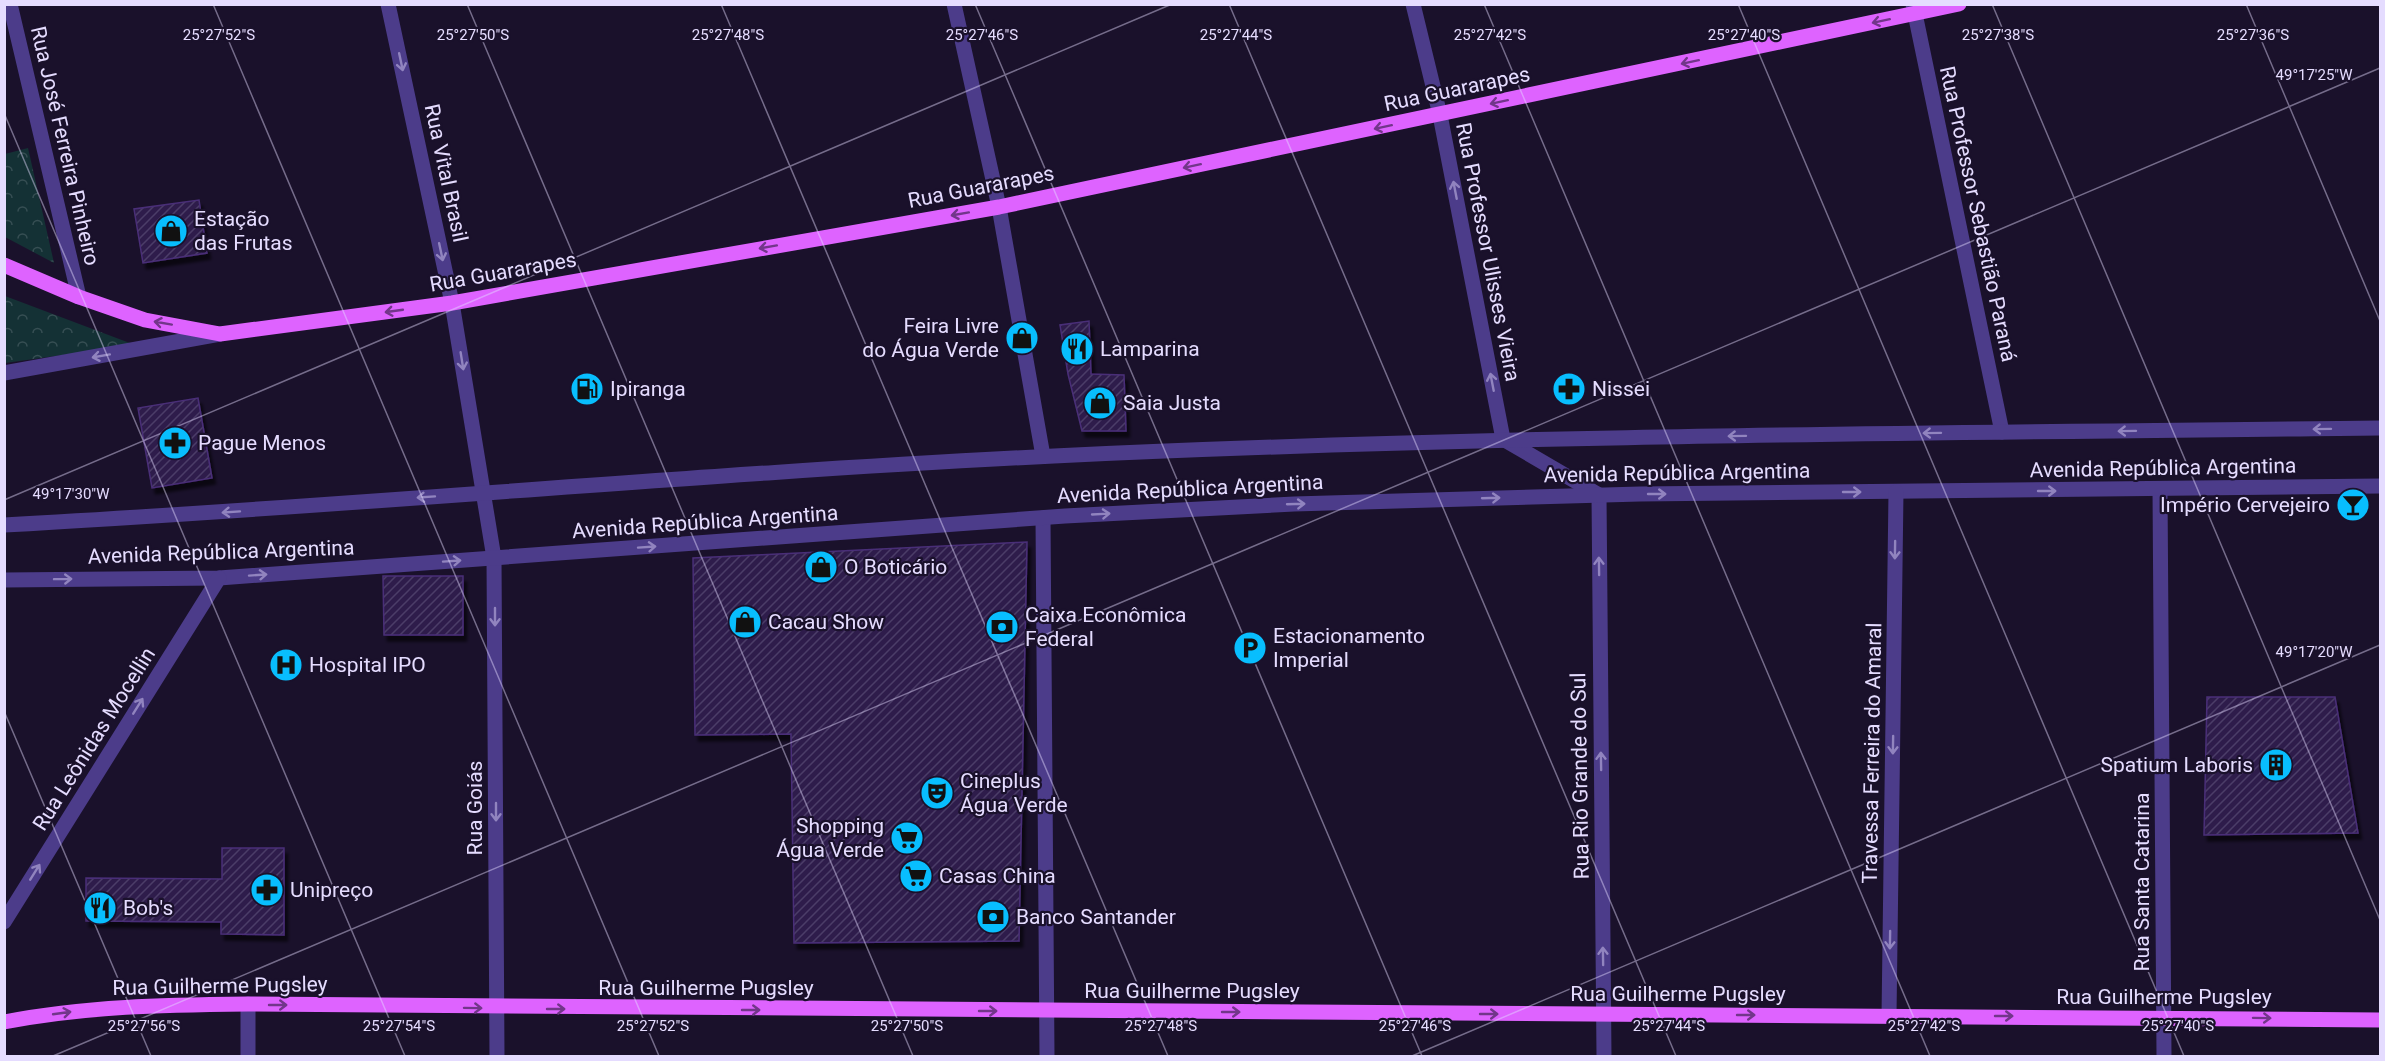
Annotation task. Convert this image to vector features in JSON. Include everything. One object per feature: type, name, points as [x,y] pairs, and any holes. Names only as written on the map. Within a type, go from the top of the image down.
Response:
[{"type":"main road","name":"Rua Guararapes","points":[[220,334],[452,303],[999,207],[1440,115],[1914,9],[1959,4]]},
{"type":"main road","points":[[4,265],[79,297],[145,320],[220,334]]},
{"type":"main road","name":"Rua Guilherme Pugsley","points":[[4,1022],[82,1010],[248,1004],[497,1008],[2380,1020]]},
{"type":"street","name":"Rua José Ferreira Pinheiro","points":[[10,4],[79,297]]},
{"type":"street","name":"Rua Vital Brasil","points":[[388,4],[452,303],[484,492]]},
{"type":"street","points":[[954,4],[999,207],[1043,456]]},
{"type":"street","name":"Rua Professor Ulisses Vieira","points":[[1413,4],[1440,115],[1503,439]]},
{"type":"street","name":"Rua Professor Sebastião Paraná","points":[[1914,9],[2002,432]]},
{"type":"street","name":"Rua Guararapes","points":[[4,373],[220,334]]},
{"type":"street","name":"Avenida República Argentina","points":[[4,525],[221,513],[484,492],[1043,456],[1503,439],[2380,428]]},
{"type":"street","points":[[1503,439],[1599,495]]},
{"type":"street","name":"Avenida República Argentina","points":[[4,580],[219,578],[1043,518],[1294,504],[1599,495],[2380,486]]},
{"type":"street","name":"Rua Santa Catarina","points":[[2160,490],[2164,1056]]},
{"type":"street","name":"Rua Goiás","points":[[484,492],[494,558],[497,1056]]},
{"type":"street","name":"Travessa Ferreira do Amaral","points":[[1889,1016],[1896,492]]},
{"type":"street","name":"Rua Rio Grande do Sul","points":[[1599,495],[1604,1056]]},
{"type":"street","points":[[1043,518],[1047,1056]]},
{"type":"street","name":"Rua Leônidas Mocellin","points":[[4,922],[219,578]]},
{"type":"street","points":[[248,1004],[248,1056]]},
{"type":"green space","points":[[28,148],[54,263],[5,237],[5,154]]},
{"type":"green space","points":[[5,296],[135,345],[5,363]]},
{"type":"building","name":"Estação das Frutas","points":[[199,200],[207,253],[143,263],[134,209]]},
{"type":"building","name":"Saia Justa","points":[[1089,321],[1091,374],[1124,375],[1126,431],[1082,431],[1068,374],[1060,325]]},
{"type":"building","name":"Pague Menos","points":[[198,398],[212,478],[152,488],[138,408]]},
{"type":"building","name":"Shopping Água Verde","points":[[1027,542],[1019,941],[794,943],[791,734],[695,735],[693,558]]},
{"type":"building","points":[[383,576],[463,576],[463,635],[384,635]]},
{"type":"building","name":"Spatium Laboris","points":[[2207,697],[2335,697],[2358,833],[2204,835]]},
{"type":"building","points":[[222,848],[284,848],[284,935],[221,934],[221,922],[86,921],[86,878],[222,879]]},
{"type":"place","name":"Estação das Frutas","points":[[171,231]]},
{"type":"place","name":"Feira Livre do Água Verde","points":[[1022,338]]},
{"type":"place","name":"Lamparina","points":[[1077,349]]},
{"type":"place","name":"Ipiranga","points":[[587,389]]},
{"type":"place","name":"Nissei","points":[[1569,389]]},
{"type":"place","name":"Saia Justa","points":[[1100,403]]},
{"type":"place","name":"Pague Menos","points":[[175,443]]},
{"type":"place","name":"Império Cervejeiro","points":[[2353,505]]},
{"type":"place","name":"O Boticário","points":[[821,567]]},
{"type":"place","name":"Cacau Show","points":[[745,622]]},
{"type":"place","name":"Caixa Econômica Federal","points":[[1002,627]]},
{"type":"place","name":"Estacionamento Imperial","points":[[1250,648]]},
{"type":"place","name":"Hospital IPO","points":[[286,665]]},
{"type":"place","name":"Spatium Laboris","points":[[2276,765]]},
{"type":"place","name":"Cineplus Água Verde","points":[[937,793]]},
{"type":"place","name":"Shopping Água Verde","points":[[907,838]]},
{"type":"place","name":"Casas China","points":[[916,876]]},
{"type":"place","name":"Unipreço","points":[[267,890]]},
{"type":"place","name":"Bob's","points":[[100,908]]},
{"type":"place","name":"Banco Santander","points":[[993,917]]}]
